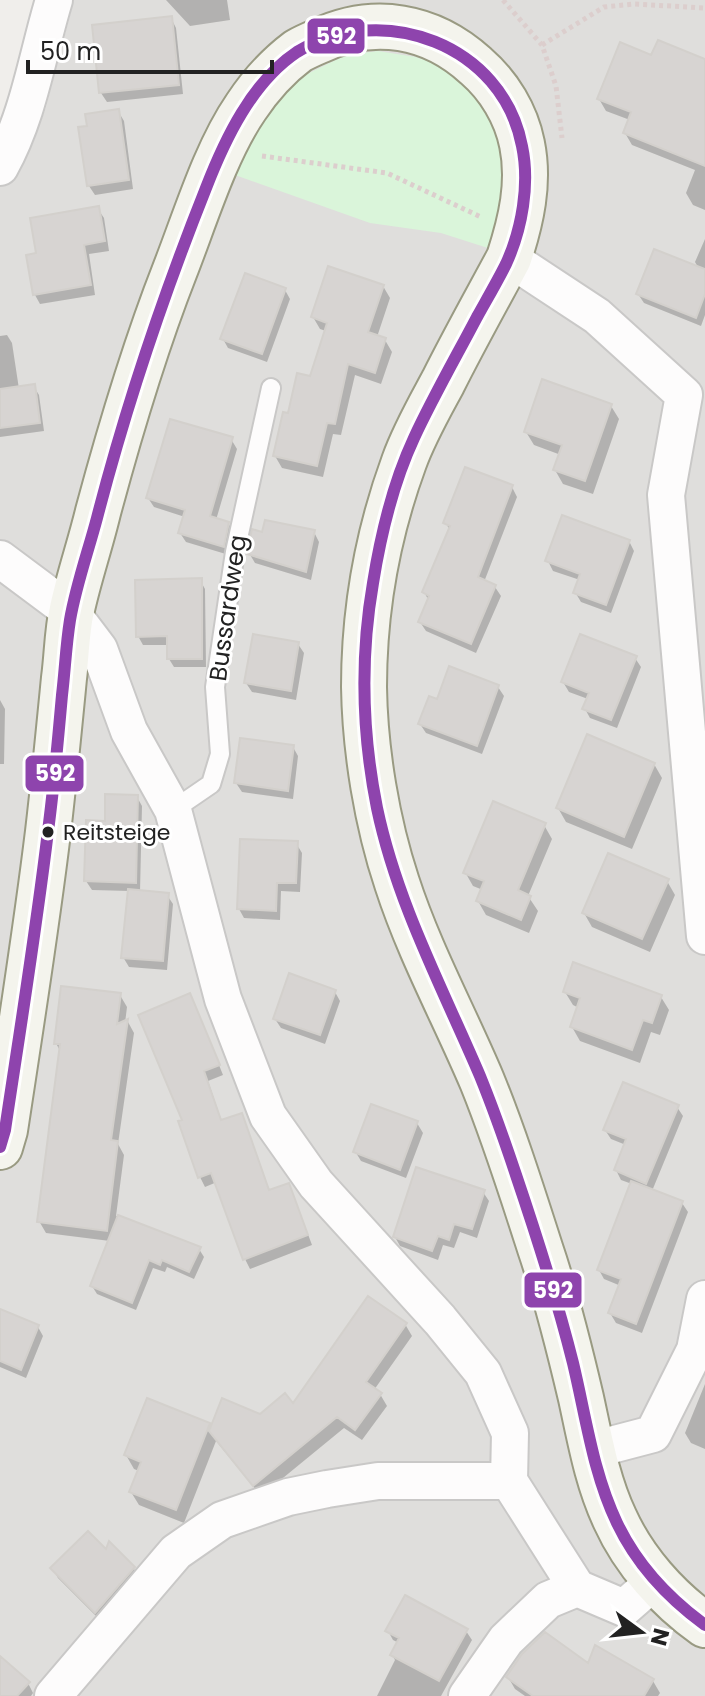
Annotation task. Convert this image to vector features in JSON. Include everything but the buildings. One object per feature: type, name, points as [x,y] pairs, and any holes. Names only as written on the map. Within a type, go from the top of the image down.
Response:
[{"type":"main road","points":[[0,1147],[32,956],[71,612],[151,332],[222,150],[244,109],[272,75],[301,49],[335,34],[362,27],[389,26],[441,41],[466,57],[487,76],[504,99],[522,141],[525,190],[513,246],[425,415],[405,460],[390,506],[374,570],[364,686],[373,779],[397,884],[482,1081],[560,1309],[602,1486],[627,1542],[656,1580],[705,1625]]},
{"type":"street","points":[[0,167],[28,101],[54,0]]},
{"type":"street","points":[[513,246],[597,316],[694,387],[666,495],[705,936]]},
{"type":"street","points":[[0,559],[71,612],[99,649],[129,731],[173,810],[223,999],[268,1116],[316,1184],[440,1320],[483,1373],[510,1433],[509,1481],[577,1588],[624,1608],[656,1580]]},
{"type":"street","points":[[592,1450],[653,1434],[695,1350],[705,1299]]},
{"type":"street","points":[[53,1696],[176,1552],[222,1520],[288,1497],[378,1481],[509,1481]]},
{"type":"street","points":[[467,1696],[506,1640],[548,1600],[577,1588]]},
{"type":"lane","name":"Bussardweg","points":[[173,810],[211,784],[220,754],[215,687],[217,672],[235,552],[271,388]]},
{"type":"path","points":[[542,45],[604,7],[634,4],[705,8]]},
{"type":"path","points":[[222,150],[387,173],[513,246]]},
{"type":"shaded area","points":[[74,0],[705,0],[705,1696],[0,1696],[0,179],[19,173],[33,143],[46,107]]},
{"type":"green space","points":[[378,51],[416,57],[447,68],[481,99],[503,138],[509,179],[491,249],[441,233],[370,223],[235,175],[270,105],[301,77],[346,55]]},
{"type":"transit line","name":"592","points":[[0,1147],[38,906],[73,607],[133,393],[160,310],[206,188],[231,131],[253,95],[281,64],[297,52],[331,37],[366,31],[401,32],[435,42],[465,58],[491,81],[510,111],[522,146],[525,191],[520,221],[506,264],[421,423],[389,509],[376,564],[366,639],[364,696],[372,780],[386,843],[408,911],[485,1088],[532,1222],[567,1339],[596,1465],[609,1504],[625,1538],[644,1567],[678,1604],[705,1625]]},
{"type":"place","name":"Reitsteige","points":[[48,832]]}]
